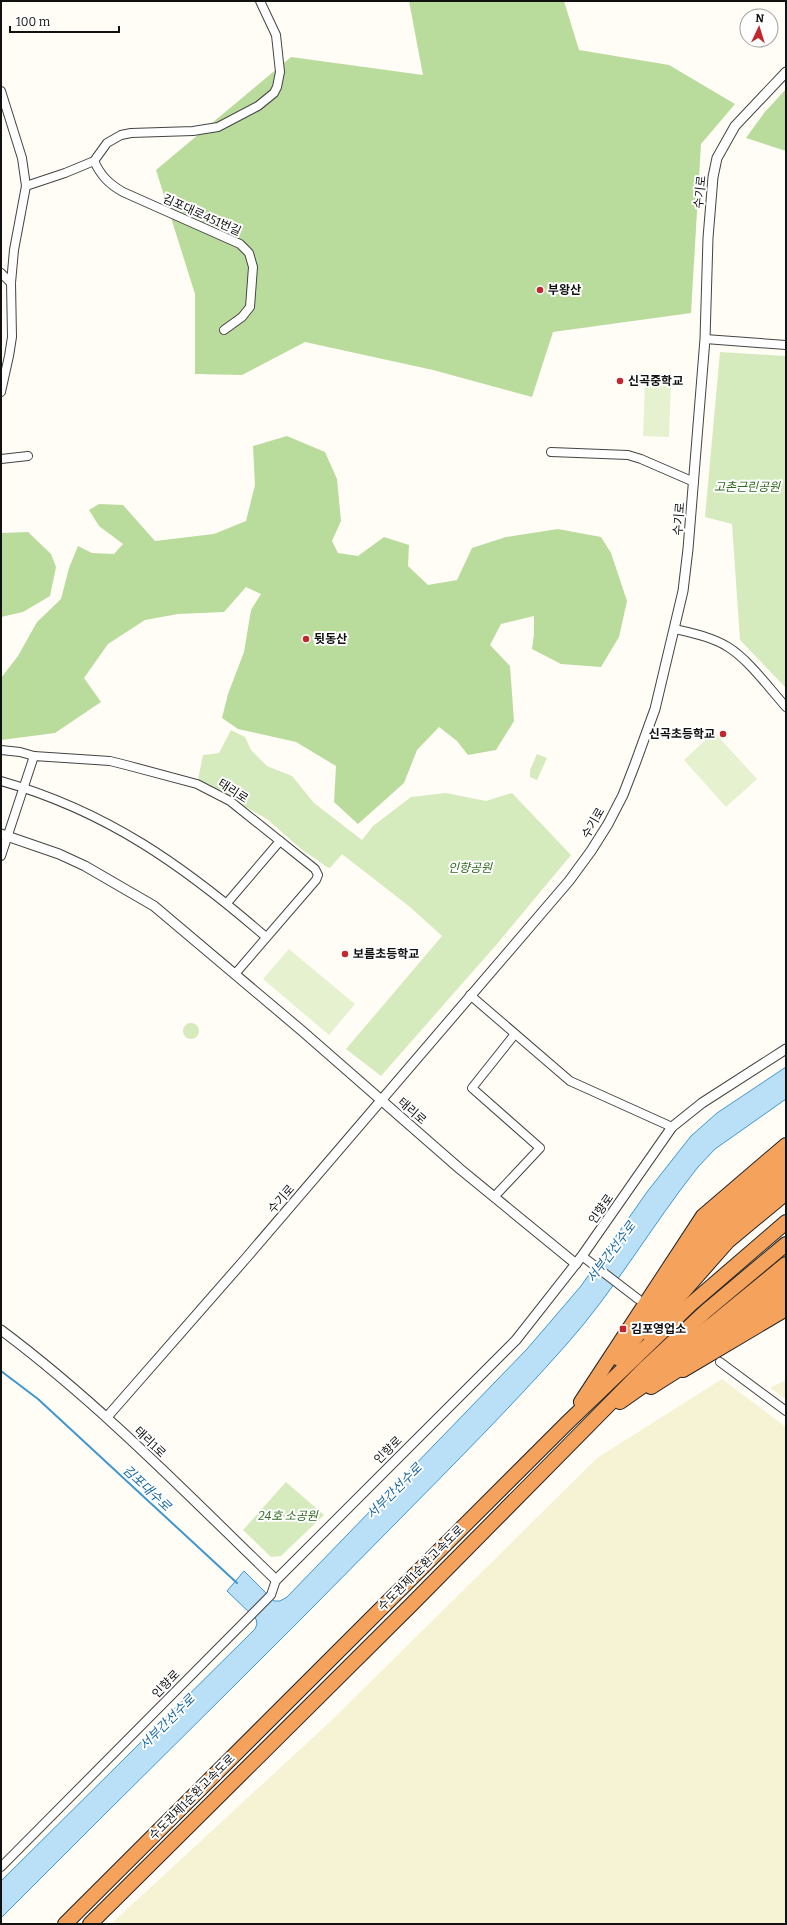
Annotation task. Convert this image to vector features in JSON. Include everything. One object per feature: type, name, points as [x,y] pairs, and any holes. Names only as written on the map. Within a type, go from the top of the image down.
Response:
[{"type":"highway","points":[[567,1423],[703,1216],[786,1146]]},
{"type":"highway","points":[[567,1423],[708,1219],[786,1153]]},
{"type":"highway","points":[[567,1423],[712,1224],[786,1161]]},
{"type":"highway","points":[[567,1423],[716,1229],[786,1169]]},
{"type":"highway","points":[[567,1423],[720,1233],[786,1177]]},
{"type":"highway","points":[[567,1423],[723,1238],[786,1185]]},
{"type":"highway","points":[[567,1423],[728,1241],[786,1193]]},
{"type":"highway","points":[[567,1423],[730,1247],[786,1200]]},
{"type":"highway","name":"수도권제1순환고속도로","points":[[65,1924],[567,1423],[692,1304],[786,1222]]},
{"type":"highway","name":"수도권제1순환고속도로","points":[[90,1924],[412,1604],[580,1432],[677,1337],[786,1244]]},
{"type":"highway","points":[[580,1432],[786,1264]]},
{"type":"highway","points":[[580,1432],[786,1271]]},
{"type":"highway","points":[[580,1432],[786,1279]]},
{"type":"highway","points":[[580,1432],[786,1286]]},
{"type":"highway","points":[[580,1432],[786,1294]]},
{"type":"highway","points":[[580,1432],[786,1301]]},
{"type":"highway","points":[[580,1432],[786,1308]]},
{"type":"highway","points":[[580,1432],[786,1315]]},
{"type":"street","points":[[26,186],[66,173],[94,161],[107,143],[121,135],[131,133],[193,131],[218,127],[258,106],[274,93],[277,87],[280,72],[276,35],[260,1]]},
{"type":"street","name":"수기로","points":[[107,1417],[382,1100],[470,995],[569,881],[591,852],[623,795],[646,736],[654,709],[675,629],[686,572],[705,339],[708,238],[713,177],[717,158],[735,126],[786,72]]},
{"type":"street","points":[[1,91],[22,158],[26,186],[14,250],[11,341],[1,392]]},
{"type":"street","name":"김포대로451번길","points":[[94,161],[100,174],[111,185],[123,192],[240,244],[249,253],[253,267],[250,307],[242,317],[224,330]]},
{"type":"street","points":[[1,274],[12,283]]},
{"type":"street","points":[[705,339],[786,345]]},
{"type":"street","points":[[551,452],[628,455],[640,458],[694,482]]},
{"type":"street","points":[[1,458],[28,456]]},
{"type":"street","points":[[675,629],[698,635],[727,647],[748,665],[786,707]]},
{"type":"street","name":"태리로","points":[[1,750],[20,752],[34,756],[110,761],[197,784],[230,801],[315,869],[318,877],[234,974]]},
{"type":"street","points":[[1,856],[4,835],[34,756]]},
{"type":"street","points":[[1,781],[92,815],[129,835],[177,865],[226,903],[266,937]]},
{"type":"street","name":"태리로","points":[[4,835],[59,854],[85,866],[147,902],[177,924],[494,1197],[576,1264]]},
{"type":"street","points":[[226,903],[280,841]]},
{"type":"street","points":[[470,995],[570,1081],[672,1127]]},
{"type":"street","points":[[494,1197],[540,1148],[472,1088],[515,1034]]},
{"type":"street","name":"인향로","points":[[1,1867],[252,1615],[271,1595],[276,1580],[516,1340],[582,1256],[672,1127],[702,1103],[786,1049]]},
{"type":"street","points":[[582,1256],[638,1299]]},
{"type":"street","name":"태리1로","points":[[1,1330],[56,1373],[107,1417],[276,1580]]},
{"type":"street","points":[[720,1362],[786,1410]]},
{"type":"shaded area","points":[[722,1379],[786,1427],[786,1924],[111,1924],[334,1718],[597,1458]]},
{"type":"shaded area","points":[[786,1380],[786,1399],[770,1388]]},
{"type":"green space","points":[[409,1],[564,1],[579,50],[669,65],[735,104],[701,144],[691,313],[553,332],[532,397],[433,370],[305,342],[242,375],[195,374],[195,294],[156,170],[291,57],[423,75]]},
{"type":"green space","points":[[786,89],[786,151],[746,138],[764,113]]},
{"type":"green space","name":"고촌근린공원","points":[[720,352],[786,356],[786,688],[740,640],[732,524],[705,517]]},
{"type":"green space","points":[[645,381],[671,382],[669,437],[643,436]]},
{"type":"green space","points":[[287,436],[325,452],[337,479],[341,521],[332,541],[338,553],[358,556],[384,537],[409,545],[408,566],[428,585],[457,580],[472,548],[506,537],[558,529],[601,537],[611,553],[627,601],[619,637],[601,667],[561,664],[532,649],[534,616],[501,624],[490,645],[510,666],[514,721],[496,750],[468,755],[457,741],[439,727],[417,750],[404,783],[358,824],[334,802],[336,766],[296,742],[238,729],[222,718],[228,694],[244,652],[251,610],[261,594],[246,587],[224,612],[178,614],[145,620],[108,644],[84,678],[101,702],[55,733],[1,740],[1,678],[18,656],[37,622],[61,599],[69,568],[78,546],[92,553],[114,554],[123,544],[99,526],[89,510],[99,504],[123,505],[155,541],[214,534],[246,521],[255,485],[253,446]]},
{"type":"green space","points":[[28,532],[51,554],[56,567],[50,596],[23,612],[1,617],[1,533]]},
{"type":"green space","name":"인향공원","points":[[231,730],[245,737],[251,750],[267,766],[292,776],[314,803],[362,840],[373,826],[411,797],[446,793],[486,801],[512,793],[571,855],[497,944],[381,1076],[346,1049],[442,936],[410,907],[342,854],[330,868],[327,867],[301,849],[267,819],[198,780],[203,755],[219,753]]},
{"type":"green space","points":[[714,732],[757,779],[726,807],[684,760]]},
{"type":"green space","points":[[537,754],[547,758],[537,780],[530,777],[530,770]]},
{"type":"green space","points":[[289,949],[355,1004],[329,1035],[263,979]]},
{"type":"green space","points":[[191,1023],[198,1028],[199,1031],[194,1038],[191,1039],[184,1034],[183,1031],[188,1024]]},
{"type":"green space","name":"24호 소공원","points":[[286,1482],[324,1515],[281,1556],[271,1557],[243,1530]]},
{"type":"water","name":"서부간선수로","points":[[786,1067],[786,1099],[715,1149],[698,1167],[584,1324],[524,1391],[482,1436],[346,1574],[1,1918],[1,1881],[255,1629],[257,1624],[256,1619],[227,1591],[244,1571],[274,1601],[280,1601],[287,1597],[527,1349],[581,1286],[647,1192],[691,1136],[717,1113]]},
{"type":"waterway","name":"김포대수로","points":[[1,1371],[38,1399],[237,1583]]},
{"type":"place","name":"부왕산","points":[[540,290]]},
{"type":"place","name":"신곡중학교","points":[[620,381]]},
{"type":"place","name":"뒷동산","points":[[306,639]]},
{"type":"place","name":"신곡초등학교","points":[[723,734]]},
{"type":"place","name":"보름초등학교","points":[[345,954]]},
{"type":"place","name":"김포영업소","points":[[623,1329]]}]
